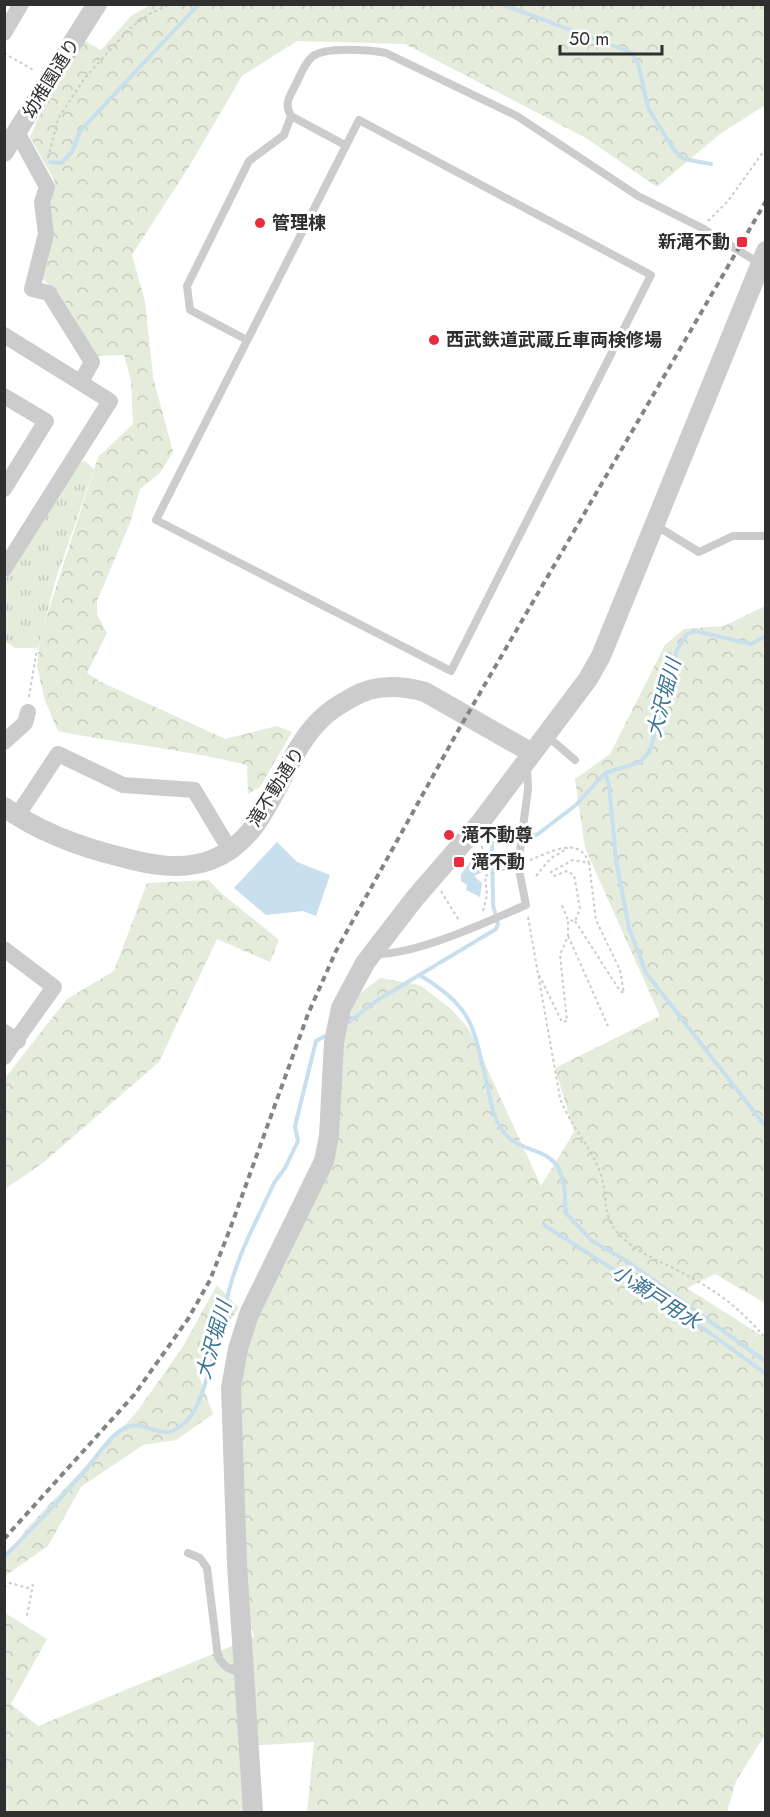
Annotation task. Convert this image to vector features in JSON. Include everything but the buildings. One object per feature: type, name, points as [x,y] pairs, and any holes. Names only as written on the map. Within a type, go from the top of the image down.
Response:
[{"type":"street","points":[[7,24],[21,4]]},
{"type":"street","name":"幼稚園通り","points":[[4,152],[97,4]]},
{"type":"street","points":[[17,132],[47,187],[42,202],[46,234],[32,289],[49,293],[92,362],[81,382]]},
{"type":"street","points":[[253,1812],[243,1672],[233,1378],[249,1314],[324,1161],[330,1136],[334,1042],[341,1008],[372,954],[480,823],[588,680],[601,656],[762,257]]},
{"type":"street","points":[[4,335],[110,400],[4,570]]},
{"type":"street","points":[[4,396],[46,422],[7,481]]},
{"type":"street","name":"滝不動通り","points":[[11,811],[57,837],[98,852],[144,863],[186,866],[211,860],[230,850],[261,817],[320,720],[335,707],[373,688],[408,687],[425,692],[530,756]]},
{"type":"street","points":[[4,742],[25,723],[28,712]]},
{"type":"street","points":[[11,811],[58,754],[123,785],[194,790],[230,850]]},
{"type":"street","points":[[4,949],[54,987],[11,1037],[4,1057]]},
{"type":"lane","points":[[345,145],[291,116],[287,109],[287,100],[307,64],[317,54],[371,50],[386,53],[517,116],[638,196],[762,257]]},
{"type":"lane","points":[[247,340],[189,310],[187,286],[249,161],[284,135],[291,116]]},
{"type":"lane","points":[[359,120],[651,275],[451,671],[156,520],[345,145],[359,120]]},
{"type":"lane","points":[[654,525],[699,552],[733,536],[765,536]]},
{"type":"lane","points":[[546,736],[575,760]]},
{"type":"lane","points":[[372,954],[385,954],[424,945],[526,905],[518,865],[530,756]]},
{"type":"lane","points":[[188,1553],[200,1558],[207,1568],[218,1657],[223,1665],[233,1672],[243,1672]]},
{"type":"path","points":[[48,160],[58,119],[84,79],[129,29],[151,13],[171,4]]},
{"type":"path","points":[[4,53],[50,80]]},
{"type":"path","points":[[702,228],[728,201],[765,148]]},
{"type":"path","points":[[28,712],[37,649]]},
{"type":"path","points":[[518,865],[571,847],[581,849],[589,863],[596,920],[620,970],[624,993],[620,992],[575,921],[568,920]]},
{"type":"path","points":[[536,876],[550,859],[571,847]]},
{"type":"path","points":[[482,853],[487,895],[483,922]]},
{"type":"path","points":[[575,921],[580,909],[574,874],[567,871],[554,876],[551,872],[573,860],[589,863]]},
{"type":"path","points":[[485,876],[496,874]]},
{"type":"path","points":[[440,885],[441,891],[465,929]]},
{"type":"path","points":[[538,972],[562,1022],[567,1021],[560,955],[568,936],[568,920],[561,903]]},
{"type":"path","points":[[526,905],[560,1098],[567,1119],[588,1150],[601,1175],[609,1223],[625,1240],[645,1254],[736,1306],[765,1339]]},
{"type":"path","points":[[568,936],[608,1026]]},
{"type":"path","points":[[4,1587],[10,1583],[28,1588],[33,1585],[27,1616],[30,1616]]},
{"type":"green space","points":[[150,5],[765,5],[765,105],[720,134],[657,187],[586,138],[405,44],[297,41],[242,76],[190,165],[132,255],[145,301],[153,377],[173,452],[160,473],[140,489],[130,523],[97,601],[97,614],[107,633],[87,673],[99,681],[225,739],[277,726],[292,732],[260,787],[248,794],[247,765],[58,731],[45,701],[37,666],[40,637],[98,457],[133,424],[131,381],[124,355],[97,356],[58,291],[42,279],[47,201],[55,182],[30,137],[40,114],[85,41],[101,50],[131,16]]},
{"type":"green space","points":[[85,461],[94,469],[55,582],[38,648],[15,648],[5,641],[4,582],[78,463]]},
{"type":"green space","points":[[765,606],[765,1303],[715,1274],[687,1288],[765,1338],[765,1735],[736,1781],[727,1812],[307,1812],[314,1742],[244,1746],[244,1812],[5,1812],[5,1613],[47,1639],[11,1704],[38,1726],[254,1637],[237,1564],[238,1349],[310,1191],[341,1008],[380,978],[420,985],[451,1009],[469,1029],[541,1186],[574,1132],[555,1068],[660,1016],[585,848],[575,779],[610,754],[665,645],[684,629],[724,626]]},
{"type":"green space","points":[[209,880],[221,893],[279,940],[270,962],[217,939],[159,1062],[44,1162],[5,1189],[5,1078],[67,999],[114,971],[147,883]]},
{"type":"green space","points":[[217,1285],[239,1308],[196,1368],[213,1414],[176,1440],[143,1445],[81,1487],[48,1546],[5,1576],[5,1559],[27,1528],[136,1413],[182,1348]]},
{"type":"water","points":[[277,842],[297,862],[330,875],[316,916],[303,911],[266,915],[234,888]]},
{"type":"water","points":[[478,852],[482,862],[479,867],[483,872],[474,876],[482,883],[480,897],[466,890],[467,885],[461,881],[461,874]]},
{"type":"waterway","points":[[50,162],[61,163],[72,152],[80,131],[199,4]]},
{"type":"waterway","points":[[501,4],[630,52],[638,63],[648,108],[674,150],[684,159],[711,164]]},
{"type":"waterway","name":"大沢堀川","points":[[349,1022],[376,1001],[496,929],[498,924],[493,905],[492,840],[504,831],[529,837],[538,834],[576,805],[605,773],[640,762],[650,751],[677,650],[687,634],[695,631],[751,644],[766,636]]},
{"type":"waterway","points":[[605,773],[609,785],[616,860],[629,928],[646,973],[766,1127]]},
{"type":"waterway","points":[[480,854],[491,852]]},
{"type":"waterway","points":[[421,976],[453,999],[470,1022],[496,1119],[507,1136],[518,1144],[551,1159],[559,1170],[564,1186],[565,1212],[592,1241],[627,1261],[766,1362]]},
{"type":"waterway","name":"大沢堀川","points":[[4,1557],[87,1469],[115,1434],[131,1426],[163,1432],[171,1431],[180,1427],[190,1417],[208,1374],[230,1287],[239,1261],[274,1183],[285,1168],[298,1141],[295,1126],[316,1041],[325,1036]]},
{"type":"waterway","name":"小瀬戸用水","points":[[544,1225],[692,1320],[766,1374]]},
{"type":"railway","points":[[4,1539],[134,1395],[188,1319],[210,1280],[308,1014],[336,951],[459,729],[766,201]]},
{"type":"place","name":"管理棟","points":[[260,223]]},
{"type":"place","name":"新滝不動","points":[[742,242]]},
{"type":"place","name":"西武鉄道武蔵丘車両検修場","points":[[434,340]]},
{"type":"place","name":"滝不動尊","points":[[449,835]]},
{"type":"place","name":"滝不動","points":[[459,862]]}]
